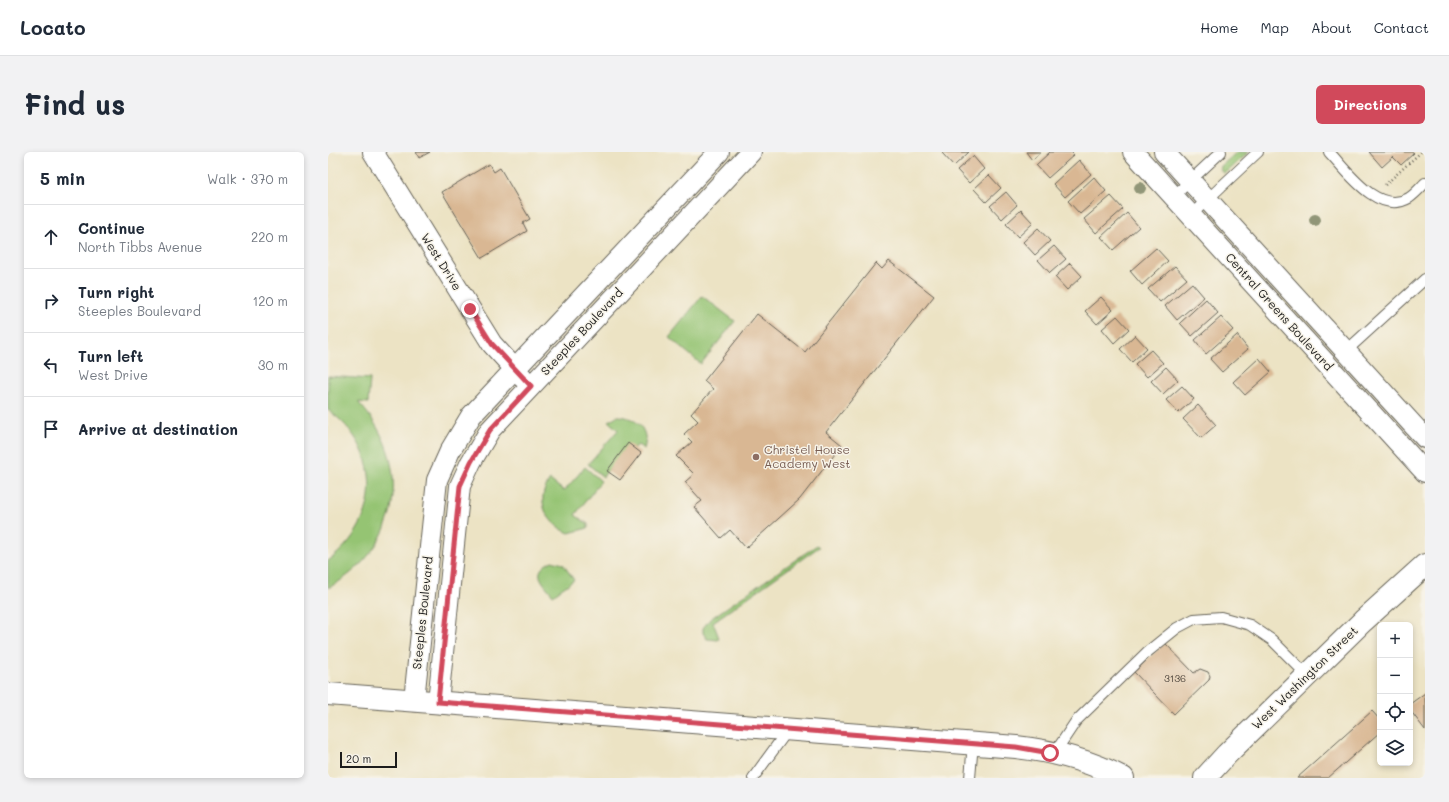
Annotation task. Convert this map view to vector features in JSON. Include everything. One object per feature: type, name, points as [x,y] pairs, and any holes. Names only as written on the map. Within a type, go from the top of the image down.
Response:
[{"type":"street","name":"West Drive","points":[[373,152],[492,344],[531,386]]},
{"type":"street","name":"Steeples Boulevard","points":[[414,700],[437,480],[450,451],[471,416],[719,152]]},
{"type":"street","name":"Steeples Boulevard","points":[[438,702],[460,486],[471,462],[490,430],[751,152]]},
{"type":"street","name":"Central Greens Boulevard","points":[[1133,152],[1425,472]]},
{"type":"street","name":"Central Greens Boulevard","points":[[1164,152],[1425,438]]},
{"type":"street","name":"West Washington Street","points":[[1206,778],[1227,754],[1364,621],[1425,565]]},
{"type":"street","points":[[328,694],[1038,750],[1089,763],[1123,778]]},
{"type":"lane","points":[[1174,196],[1221,152]]},
{"type":"lane","points":[[1191,215],[1258,152]]},
{"type":"lane","points":[[1329,152],[1367,192],[1379,199],[1394,201],[1408,198],[1425,183]]},
{"type":"lane","points":[[1346,351],[1425,278]]},
{"type":"lane","points":[[1054,754],[1076,721],[1146,653],[1177,628],[1194,619],[1221,617],[1250,625],[1272,640],[1308,676]]},
{"type":"lane","points":[[753,778],[789,730]]},
{"type":"lane","points":[[970,778],[973,744]]},
{"type":"path","points":[[1380,185],[1383,187],[1421,152]]},
{"type":"green space","points":[[1237,152],[1249,152],[1227,172],[1223,173],[1220,169],[1221,166]]},
{"type":"green space","points":[[702,296],[735,321],[701,364],[669,337]]},
{"type":"green space","points":[[328,376],[370,379],[368,403],[358,402],[376,426],[388,451],[393,477],[392,503],[385,528],[372,551],[353,571],[328,588],[328,561],[346,545],[359,526],[367,506],[370,486],[367,465],[359,445],[346,426],[328,410]]},
{"type":"green space","points":[[617,416],[630,418],[640,425],[645,436],[644,449],[638,445],[607,471],[603,477],[588,464],[618,430],[608,421]]},
{"type":"green space","points":[[585,467],[601,481],[575,515],[588,524],[588,528],[569,533],[554,524],[549,518],[543,504],[543,496],[545,488],[550,480],[564,491]]},
{"type":"green space","points":[[817,545],[819,547],[713,622],[719,638],[718,640],[707,639],[703,633],[703,628],[710,619]]},
{"type":"green space","points":[[552,561],[563,564],[574,580],[553,595],[540,577],[541,569]]},
{"type":"building","points":[[416,152],[430,152],[419,158]]},
{"type":"building","points":[[969,152],[954,166],[942,153]]},
{"type":"building","points":[[1026,152],[1041,152],[1032,160]]},
{"type":"building","points":[[1050,152],[1071,152],[1074,155],[1048,178],[1036,165]]},
{"type":"building","points":[[1369,152],[1414,153],[1401,165],[1393,157],[1382,167]]},
{"type":"building","points":[[973,156],[984,169],[969,183],[957,170]]},
{"type":"building","points":[[1079,160],[1091,174],[1065,197],[1053,184]]},
{"type":"building","points":[[489,164],[494,172],[500,168],[530,219],[523,223],[527,231],[482,258],[442,192]]},
{"type":"building","points":[[989,175],[1001,188],[986,202],[974,189]]},
{"type":"building","points":[[1094,177],[1106,191],[1080,214],[1068,201]]},
{"type":"building","points":[[1006,192],[1017,205],[1002,219],[990,206]]},
{"type":"building","points":[[1111,196],[1123,209],[1096,233],[1084,219]]},
{"type":"building","points":[[1021,210],[1033,223],[1018,237],[1006,224]]},
{"type":"building","points":[[1127,213],[1139,227],[1113,250],[1101,237]]},
{"type":"building","points":[[1038,228],[1050,241],[1035,255],[1023,242]]},
{"type":"building","points":[[1054,246],[1066,259],[1050,273],[1038,260]]},
{"type":"building","points":[[1156,248],[1168,261],[1142,285],[1130,271]]},
{"type":"building","points":[[889,261],[934,296],[826,432],[842,445],[800,499],[746,548],[730,530],[721,538],[694,507],[702,501],[685,482],[694,474],[676,456],[692,442],[684,434],[698,421],[691,414],[713,389],[704,381],[757,314],[805,352],[876,263],[882,269]]},
{"type":"building","points":[[1070,263],[1082,276],[1067,290],[1055,277]]},
{"type":"building","points":[[1175,266],[1187,279],[1160,302],[1148,289]]},
{"type":"building","points":[[1192,283],[1204,297],[1177,320],[1165,306]]},
{"type":"building","points":[[1101,297],[1113,310],[1097,324],[1085,311]]},
{"type":"building","points":[[1206,299],[1218,313],[1192,336],[1180,323]]},
{"type":"building","points":[[1117,316],[1129,329],[1114,343],[1102,329]]},
{"type":"building","points":[[1221,317],[1233,330],[1206,354],[1195,340]]},
{"type":"building","points":[[1135,335],[1147,348],[1132,362],[1120,349]]},
{"type":"building","points":[[1237,335],[1248,349],[1222,372],[1210,359]]},
{"type":"building","points":[[1151,350],[1163,363],[1147,377],[1135,364]]},
{"type":"building","points":[[1259,358],[1271,372],[1245,395],[1233,382]]},
{"type":"building","points":[[1166,367],[1178,380],[1163,394],[1151,381]]},
{"type":"building","points":[[1182,386],[1194,399],[1178,413],[1166,400]]},
{"type":"building","points":[[1198,405],[1216,425],[1201,438],[1183,419]]},
{"type":"building","points":[[628,443],[641,453],[620,480],[607,471]]},
{"type":"building","points":[[1165,643],[1194,673],[1200,669],[1208,672],[1210,676],[1209,680],[1174,714],[1134,672]]},
{"type":"building","points":[[1425,693],[1425,730],[1413,714],[1413,702]]},
{"type":"building","points":[[1372,711],[1377,717],[1377,735],[1328,778],[1297,778]]},
{"type":"place","name":"Christel House Academy West","points":[[756,457]]},
{"type":"route","points":[[470,309],[492,344],[531,386],[490,430],[471,462],[460,486],[438,702],[1016,747],[1050,753]]}]
